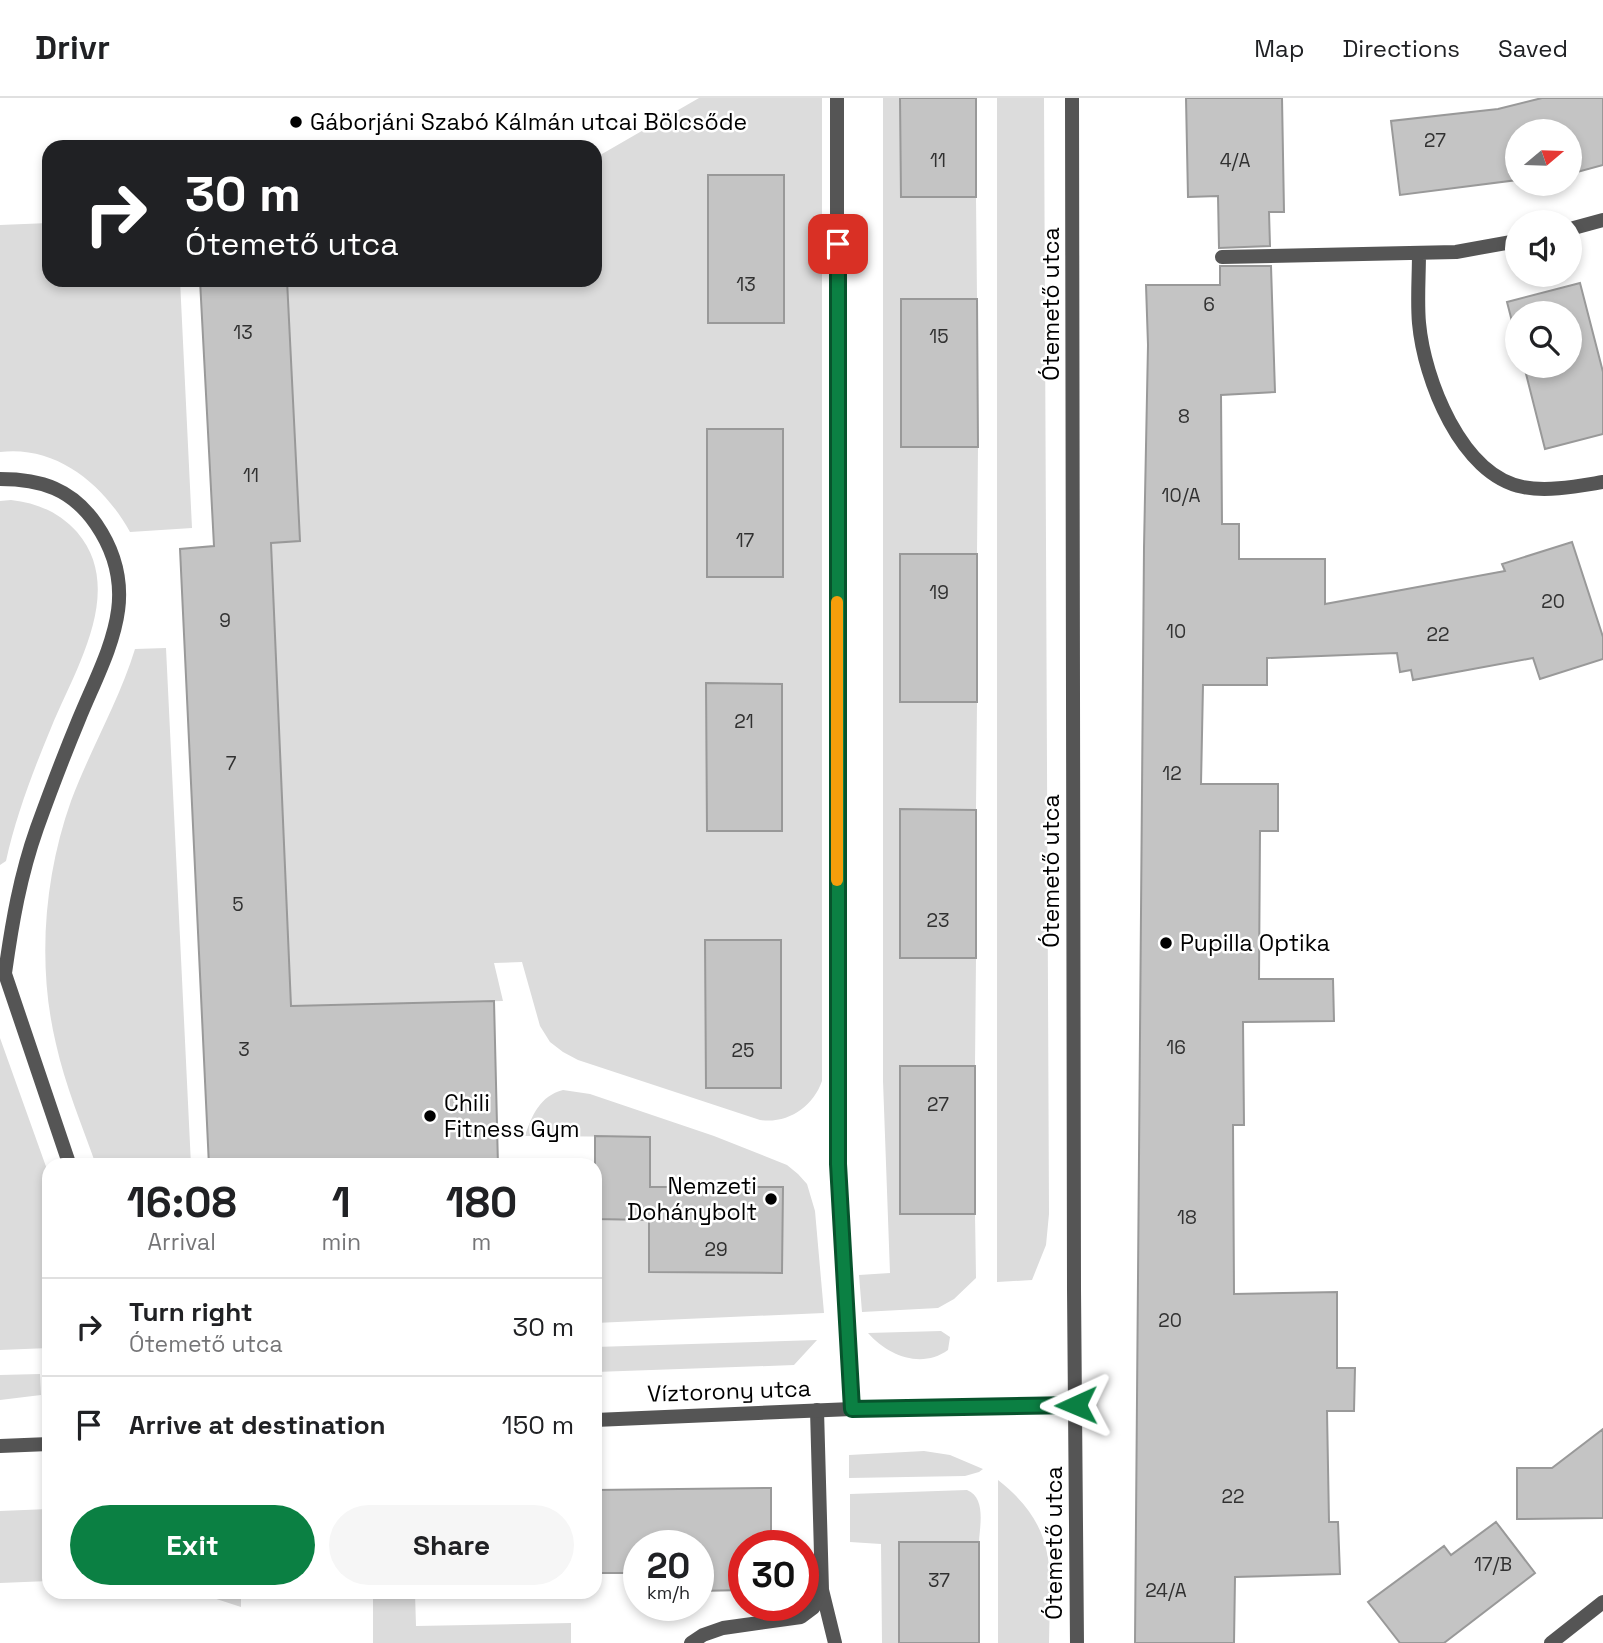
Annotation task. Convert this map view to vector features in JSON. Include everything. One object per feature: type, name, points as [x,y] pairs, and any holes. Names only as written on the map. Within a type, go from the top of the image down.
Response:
[{"type":"street","points":[[837,98],[838,1164],[852,1409]]},
{"type":"street","name":"Ótemető utca","points":[[1072,98],[1077,1643]]},
{"type":"street","points":[[1582,226],[1603,220]]},
{"type":"street","points":[[1222,257],[1456,252],[1505,243]]},
{"type":"street","points":[[1419,253],[1419,324],[1426,360],[1448,423],[1469,452],[1493,474],[1522,487],[1564,488],[1603,482]]},
{"type":"street","points":[[0,479],[30,480],[61,490],[87,511],[105,537],[116,566],[120,601],[114,638],[58,772],[22,872],[3,967],[67,1158]]},
{"type":"street","name":"Víztorony utca","points":[[602,1420],[817,1410],[1076,1405]]},
{"type":"street","points":[[817,1410],[822,1590],[835,1643]]},
{"type":"street","points":[[0,1446],[42,1444]]},
{"type":"street","points":[[691,1643],[703,1635],[723,1628],[801,1617],[813,1608],[822,1590]]},
{"type":"street","points":[[1551,1643],[1603,1602]]},
{"type":"shaded area","points":[[699,98],[822,98],[822,1081],[806,1106],[790,1116],[770,1121],[578,1060],[550,1042],[540,1026],[522,962],[494,963],[503,1001],[356,1005],[301,1158],[298,1158],[271,543],[300,541],[287,287],[602,287],[602,154]]},
{"type":"shaded area","points":[[883,98],[900,98],[901,197],[976,197],[977,299],[901,299],[901,446],[978,447],[977,554],[900,554],[900,702],[977,702],[976,810],[900,810],[900,958],[976,958],[975,1066],[900,1066],[900,1214],[975,1214],[976,1278],[954,1299],[938,1308],[862,1312],[859,1275],[890,1273],[883,1081]]},
{"type":"shaded area","points":[[997,98],[1044,98],[1049,1214],[1046,1245],[1032,1280],[997,1282]]},
{"type":"shaded area","points":[[42,223],[42,287],[180,287],[192,528],[130,532],[107,499],[77,472],[41,455],[0,452],[0,225]]},
{"type":"shaded area","points":[[0,501],[30,503],[47,510],[63,519],[77,532],[91,555],[97,579],[97,604],[83,656],[31,777],[6,861],[0,865]]},
{"type":"shaded area","points":[[166,648],[191,1158],[93,1158],[64,1075],[50,1014],[45,952],[46,921],[55,860],[71,801],[121,688],[135,649]]},
{"type":"shaded area","points":[[0,1038],[43,1158],[42,1348],[0,1350]]},
{"type":"shaded area","points":[[563,1090],[590,1094],[714,1136],[787,1165],[807,1184],[815,1211],[824,1313],[602,1323],[602,1219],[649,1220],[650,1272],[781,1273],[782,1188],[650,1187],[650,1137],[525,1136],[534,1114],[548,1097]]},
{"type":"shaded area","points":[[941,1331],[950,1337],[948,1350],[927,1359],[895,1353],[868,1333]]},
{"type":"shaded area","points":[[817,1340],[794,1365],[602,1372],[602,1347]]},
{"type":"shaded area","points":[[40,1374],[41,1395],[0,1400],[0,1375]]},
{"type":"shaded area","points":[[924,1451],[950,1455],[983,1469],[965,1476],[849,1478],[849,1455]]},
{"type":"shaded area","points":[[998,1480],[1018,1498],[1042,1534],[1050,1573],[1049,1643],[998,1643]]},
{"type":"shaded area","points":[[967,1490],[977,1499],[979,1505],[979,1542],[899,1542],[899,1643],[882,1643],[881,1544],[850,1542],[850,1494]]},
{"type":"shaded area","points":[[42,1509],[42,1581],[0,1583],[0,1511]]},
{"type":"shaded area","points":[[216,1599],[241,1599],[241,1607]]},
{"type":"shaded area","points":[[373,1599],[415,1599],[416,1626],[571,1623],[571,1643],[373,1643]]},
{"type":"building","points":[[900,98],[976,98],[976,197],[901,197]]},
{"type":"building","points":[[1186,98],[1282,98],[1284,212],[1269,212],[1270,246],[1219,248],[1218,196],[1188,197]]},
{"type":"building","points":[[1542,98],[1603,98],[1603,165],[1582,171],[1582,119],[1505,119],[1505,182],[1400,195],[1391,121],[1498,109]]},
{"type":"building","points":[[708,175],[784,175],[784,323],[708,323]]},
{"type":"building","points":[[1220,266],[1271,266],[1275,392],[1221,395],[1222,524],[1239,524],[1239,559],[1325,559],[1325,604],[1505,571],[1502,564],[1572,542],[1603,637],[1603,659],[1540,679],[1533,658],[1413,680],[1411,670],[1400,672],[1397,653],[1267,658],[1267,685],[1203,685],[1201,784],[1278,784],[1278,831],[1260,831],[1259,979],[1333,979],[1334,1021],[1243,1022],[1244,1125],[1233,1125],[1234,1294],[1337,1292],[1337,1368],[1355,1368],[1354,1411],[1327,1411],[1329,1522],[1338,1522],[1340,1574],[1235,1577],[1234,1643],[1135,1643],[1148,345],[1146,285],[1220,285]]},
{"type":"building","points":[[200,287],[287,287],[300,541],[271,543],[291,1006],[494,1001],[498,1158],[209,1158],[180,549],[214,546]]},
{"type":"building","points":[[1565,287],[1581,287],[1603,372],[1603,434],[1545,449],[1527,378],[1582,378],[1582,301],[1511,301]]},
{"type":"building","points":[[901,299],[977,299],[978,447],[901,447]]},
{"type":"building","points":[[707,429],[783,429],[783,577],[707,577]]},
{"type":"building","points":[[900,554],[977,554],[977,702],[900,702]]},
{"type":"building","points":[[706,683],[782,684],[782,831],[707,831]]},
{"type":"building","points":[[900,809],[976,810],[976,958],[900,958]]},
{"type":"building","points":[[705,940],[781,940],[781,1088],[706,1088]]},
{"type":"building","points":[[900,1066],[975,1066],[975,1214],[900,1214]]},
{"type":"building","points":[[595,1136],[650,1137],[650,1187],[783,1187],[782,1273],[649,1272],[649,1220],[602,1219],[602,1158],[595,1158]]},
{"type":"building","points":[[1603,1429],[1603,1518],[1517,1519],[1517,1468],[1552,1468]]},
{"type":"building","points":[[771,1488],[771,1530],[728,1530],[728,1590],[714,1591],[714,1530],[623,1530],[623,1573],[602,1573],[602,1490]]},
{"type":"building","points":[[1496,1522],[1535,1573],[1444,1643],[1400,1643],[1368,1602],[1444,1546],[1451,1555]]},
{"type":"building","points":[[899,1542],[979,1542],[979,1643],[899,1643]]},
{"type":"slow traffic","points":[[837,602],[837,880]]},
{"type":"place","name":"Gáborjáni Szabó Kálmán utcai Bölcsőde","points":[[296,122]]},
{"type":"place","name":"Pupilla Optika","points":[[1166,943]]},
{"type":"place","name":"Chili Fitness Gym","points":[[430,1116]]},
{"type":"place","name":"Nemzeti Dohánybolt","points":[[771,1199]]},
{"type":"route","points":[[838,244],[838,1164],[845,1325],[852,1409],[1076,1405]]}]
